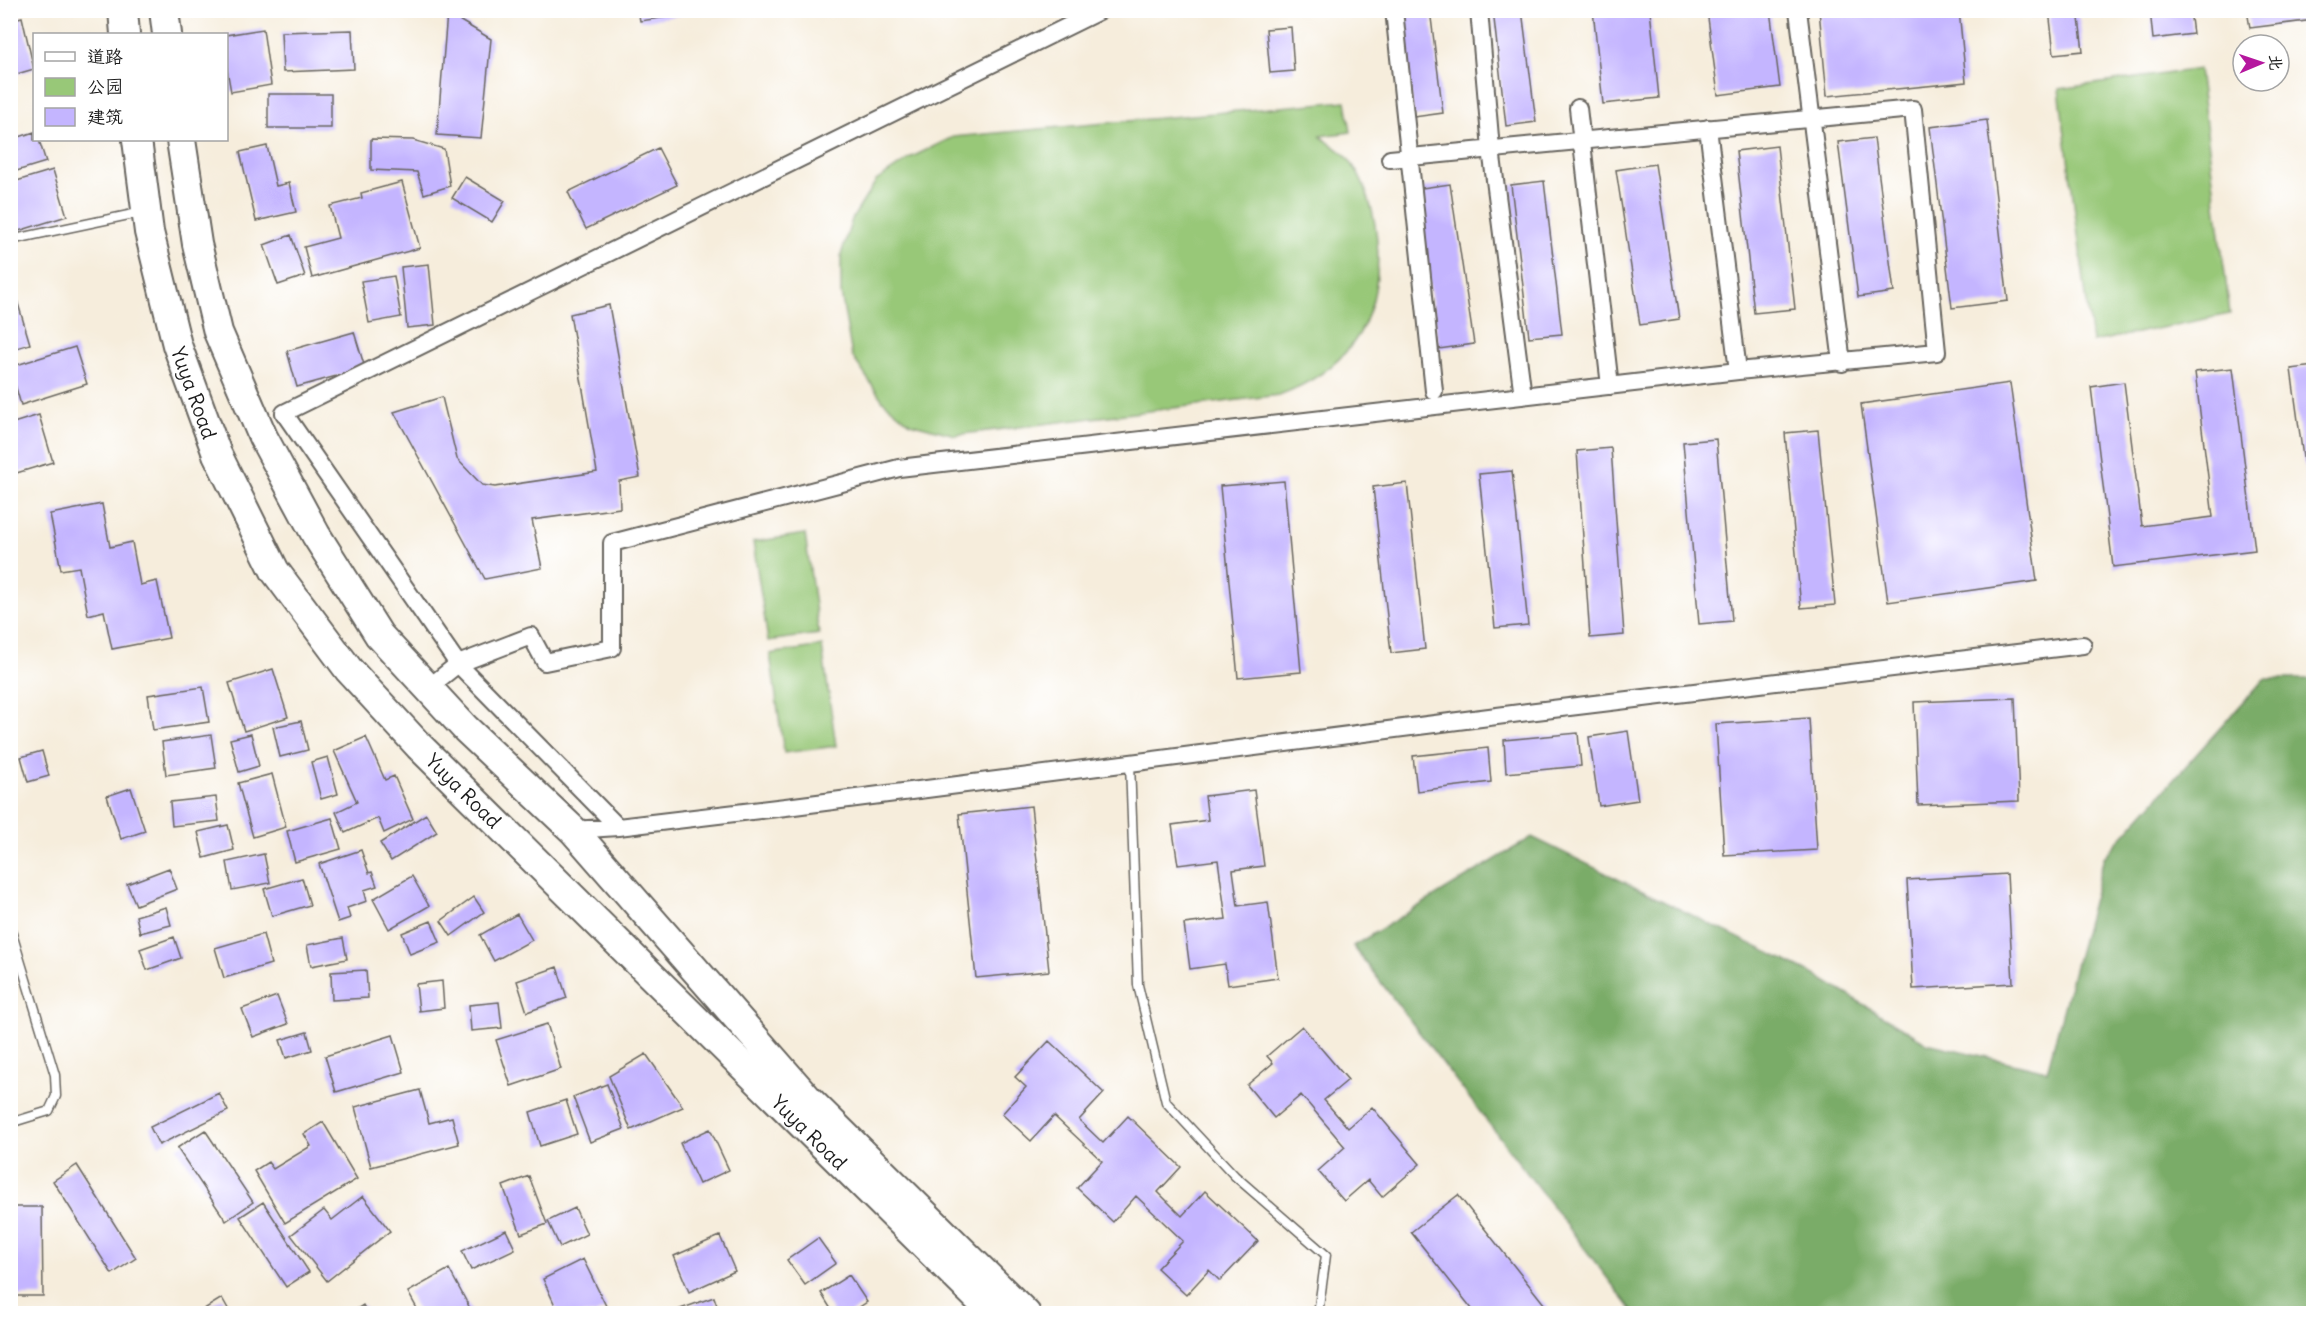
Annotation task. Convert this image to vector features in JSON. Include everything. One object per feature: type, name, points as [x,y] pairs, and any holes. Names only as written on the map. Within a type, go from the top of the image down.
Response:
[{"type":"highway","points":[[123,10],[125,33]]},
{"type":"highway","points":[[164,10],[167,33]]},
{"type":"highway","name":"Yuya Road","points":[[137,141],[149,232],[177,345],[217,454],[274,571],[349,670],[419,746],[994,1314]]},
{"type":"highway","name":"Yuya Road","points":[[181,141],[197,244],[218,332],[263,437],[316,535],[379,635],[466,729],[573,830],[809,1100],[1026,1314]]},
{"type":"street","points":[[618,827],[458,664],[284,413],[1101,10]]},
{"type":"street","points":[[1394,10],[1434,391]]},
{"type":"street","points":[[1479,10],[1491,149],[1523,396]]},
{"type":"street","points":[[1798,10],[1842,363]]},
{"type":"street","points":[[1578,108],[1610,386]]},
{"type":"street","points":[[428,687],[458,664],[531,636],[545,662],[612,648],[612,543],[899,468],[1738,371],[1842,363],[1937,352],[1913,109],[1390,159]]},
{"type":"street","points":[[1708,128],[1738,371]]},
{"type":"street","points":[[573,830],[618,827],[2083,645]]},
{"type":"lane","points":[[10,240],[146,212]]},
{"type":"lane","points":[[1130,763],[1138,985],[1166,1102],[1235,1176],[1326,1255],[1318,1314]]},
{"type":"lane","points":[[10,927],[55,1075],[56,1096],[49,1111],[10,1123]]},
{"type":"green space","points":[[2199,69],[2230,314],[2092,342],[2059,89]]},
{"type":"green space","points":[[1346,101],[1351,132],[1320,136],[1346,156],[1359,175],[1375,223],[1378,249],[1377,275],[1373,300],[1365,323],[1353,343],[1338,361],[1301,386],[1279,395],[955,435],[910,423],[883,401],[852,356],[841,293],[841,255],[852,219],[876,181],[912,157],[953,137]]},
{"type":"green space","points":[[805,534],[819,634],[768,641],[753,542]]},
{"type":"green space","points":[[822,646],[836,746],[784,753],[770,654]]},
{"type":"green space","points":[[2264,679],[2313,679],[2313,1313],[1634,1313],[1353,946],[1532,837],[1817,976],[1927,1043],[2047,1071],[2104,857]]},
{"type":"building","points":[[638,10],[681,10],[682,15],[640,21]]},
{"type":"building","points":[[1400,10],[1430,10],[1443,113],[1414,117]]},
{"type":"building","points":[[1493,10],[1522,10],[1536,122],[1506,126]]},
{"type":"building","points":[[1593,10],[1650,10],[1659,98],[1603,104]]},
{"type":"building","points":[[1707,10],[1770,10],[1780,87],[1718,95]]},
{"type":"building","points":[[1819,10],[1959,10],[1966,82],[1827,96]]},
{"type":"building","points":[[2049,10],[2078,10],[2083,51],[2054,54]]},
{"type":"building","points":[[2150,10],[2190,10],[2193,34],[2153,39]]},
{"type":"building","points":[[2247,10],[2313,10],[2314,20],[2250,28]]},
{"type":"building","points":[[447,13],[491,39],[481,138],[437,135]]},
{"type":"building","points":[[22,17],[33,69],[10,76],[10,20]]},
{"type":"building","points":[[1291,27],[1294,71],[1270,73],[1266,29]]},
{"type":"building","points":[[263,29],[271,85],[231,92],[228,75],[228,35]]},
{"type":"building","points":[[352,30],[354,69],[283,72],[281,32]]},
{"type":"building","points":[[268,94],[331,94],[331,128],[268,128]]},
{"type":"building","points":[[1987,120],[2008,301],[1952,308],[1930,127]]},
{"type":"building","points":[[33,132],[33,141],[39,141],[46,162],[10,173],[10,140]]},
{"type":"building","points":[[1874,138],[1894,292],[1858,297],[1838,142]]},
{"type":"building","points":[[371,139],[413,140],[444,149],[450,186],[424,194],[417,172],[371,170]]},
{"type":"building","points":[[267,146],[276,186],[289,183],[296,212],[256,221],[240,152]]},
{"type":"building","points":[[1777,146],[1795,309],[1754,313],[1736,151]]},
{"type":"building","points":[[658,148],[677,185],[586,229],[568,192]]},
{"type":"building","points":[[1655,164],[1679,319],[1640,325],[1616,170]]},
{"type":"building","points":[[53,170],[67,216],[12,233],[10,183]]},
{"type":"building","points":[[465,177],[505,201],[492,222],[452,198]]},
{"type":"building","points":[[1544,181],[1562,334],[1529,337],[1511,185]]},
{"type":"building","points":[[402,182],[420,248],[312,278],[304,247],[338,238],[330,206],[362,198],[361,193]]},
{"type":"building","points":[[1450,184],[1474,344],[1439,349],[1415,189]]},
{"type":"building","points":[[291,235],[305,276],[278,285],[264,245]]},
{"type":"building","points":[[429,264],[435,325],[407,328],[401,267]]},
{"type":"building","points":[[394,276],[401,317],[369,323],[361,281]]},
{"type":"building","points":[[14,290],[30,344],[10,350],[10,291]]},
{"type":"building","points":[[609,305],[640,477],[619,481],[620,508],[532,520],[542,568],[485,579],[394,412],[442,397],[457,459],[482,485],[495,487],[597,472],[570,314]]},
{"type":"building","points":[[354,332],[365,368],[297,387],[287,351]]},
{"type":"building","points":[[75,347],[87,384],[21,405],[10,367]]},
{"type":"building","points":[[2314,366],[2314,523],[2312,524],[2291,369]]},
{"type":"building","points":[[2233,368],[2255,550],[2113,567],[2091,387],[2124,382],[2142,526],[2213,517],[2195,372]]},
{"type":"building","points":[[2010,383],[2037,581],[1888,602],[1861,404]]},
{"type":"building","points":[[39,415],[53,462],[10,475],[10,424]]},
{"type":"building","points":[[1818,430],[1835,605],[1801,608],[1785,433]]},
{"type":"building","points":[[1716,439],[1732,621],[1699,624],[1683,442]]},
{"type":"building","points":[[1611,448],[1624,635],[1590,638],[1577,451]]},
{"type":"building","points":[[1512,471],[1528,625],[1495,628],[1479,474]]},
{"type":"building","points":[[1284,481],[1301,672],[1238,678],[1220,486]]},
{"type":"building","points":[[1407,483],[1425,649],[1391,653],[1373,487]]},
{"type":"building","points":[[102,504],[110,547],[132,542],[140,585],[157,581],[169,638],[112,649],[104,611],[88,615],[79,567],[61,570],[50,514]]},
{"type":"building","points":[[273,669],[288,717],[244,731],[229,683]]},
{"type":"building","points":[[203,687],[209,722],[153,730],[148,695]]},
{"type":"building","points":[[2015,698],[2019,801],[1918,805],[1914,702]]},
{"type":"building","points":[[1809,718],[1817,850],[1724,855],[1716,724]]},
{"type":"building","points":[[301,721],[308,750],[280,757],[273,727]]},
{"type":"building","points":[[1628,731],[1638,800],[1599,806],[1589,737]]},
{"type":"building","points":[[1578,733],[1581,766],[1506,773],[1504,740]]},
{"type":"building","points":[[251,734],[259,766],[239,772],[230,739]]},
{"type":"building","points":[[211,735],[216,768],[166,775],[162,742]]},
{"type":"building","points":[[366,737],[385,780],[394,776],[413,819],[384,833],[378,818],[345,833],[336,812],[357,802],[334,751]]},
{"type":"building","points":[[1488,748],[1491,782],[1417,791],[1413,756]]},
{"type":"building","points":[[42,751],[49,776],[28,782],[21,757]]},
{"type":"building","points":[[328,757],[338,794],[321,799],[311,762]]},
{"type":"building","points":[[272,774],[286,827],[253,837],[238,783]]},
{"type":"building","points":[[131,788],[145,831],[121,839],[107,796]]},
{"type":"building","points":[[1254,790],[1264,866],[1233,870],[1238,906],[1268,902],[1278,978],[1228,985],[1225,964],[1190,969],[1184,924],[1226,919],[1218,860],[1178,865],[1172,825],[1208,820],[1205,796]]},
{"type":"building","points":[[216,797],[219,821],[172,826],[170,802]]},
{"type":"building","points":[[1031,806],[1049,971],[976,978],[959,814]]},
{"type":"building","points":[[426,814],[437,832],[391,861],[380,843]]},
{"type":"building","points":[[332,818],[341,849],[295,862],[287,831]]},
{"type":"building","points":[[228,825],[234,850],[204,858],[198,832]]},
{"type":"building","points":[[361,850],[369,873],[372,872],[377,886],[364,890],[367,901],[347,908],[350,918],[338,922],[319,864]]},
{"type":"building","points":[[264,854],[270,883],[232,890],[227,862]]},
{"type":"building","points":[[169,868],[177,889],[136,905],[127,884]]},
{"type":"building","points":[[2007,874],[2013,983],[1913,989],[1907,880]]},
{"type":"building","points":[[412,876],[429,906],[389,929],[373,899]]},
{"type":"building","points":[[302,878],[310,905],[272,916],[264,889]]},
{"type":"building","points":[[474,897],[484,912],[451,936],[441,921]]},
{"type":"building","points":[[166,907],[171,925],[140,933],[136,916]]},
{"type":"building","points":[[517,914],[532,940],[494,961],[480,935]]},
{"type":"building","points":[[431,921],[440,942],[410,954],[402,933]]},
{"type":"building","points":[[263,934],[271,964],[224,978],[215,948]]},
{"type":"building","points":[[174,937],[181,958],[147,970],[140,949]]},
{"type":"building","points":[[343,938],[347,959],[311,966],[307,945]]},
{"type":"building","points":[[557,967],[567,998],[527,1012],[517,981]]},
{"type":"building","points":[[366,970],[368,998],[332,1000],[331,972]]},
{"type":"building","points":[[442,981],[444,1008],[419,1011],[416,984]]},
{"type":"building","points":[[277,996],[288,1024],[253,1037],[242,1009]]},
{"type":"building","points":[[499,1002],[502,1028],[471,1031],[469,1005]]},
{"type":"building","points":[[547,1024],[561,1069],[511,1086],[496,1040]]},
{"type":"building","points":[[1302,1026],[1348,1080],[1324,1100],[1348,1128],[1372,1107],[1420,1164],[1382,1197],[1368,1180],[1344,1201],[1318,1171],[1345,1147],[1301,1095],[1274,1118],[1247,1085],[1273,1063],[1267,1056]]},
{"type":"building","points":[[307,1032],[312,1050],[286,1058],[280,1040]]},
{"type":"building","points":[[393,1035],[404,1072],[336,1092],[325,1056]]},
{"type":"building","points":[[1049,1041],[1104,1093],[1079,1120],[1103,1143],[1128,1116],[1181,1167],[1158,1192],[1182,1216],[1205,1191],[1258,1241],[1220,1281],[1209,1270],[1186,1295],[1157,1268],[1183,1241],[1136,1196],[1113,1222],[1077,1188],[1102,1161],[1054,1116],[1031,1141],[1002,1114],[1026,1087],[1015,1077]]},
{"type":"building","points":[[646,1054],[683,1107],[631,1130],[609,1076]]},
{"type":"building","points":[[607,1084],[624,1129],[590,1142],[573,1097]]},
{"type":"building","points":[[420,1090],[429,1123],[452,1117],[459,1144],[371,1167],[355,1107]]},
{"type":"building","points":[[219,1093],[228,1111],[159,1145],[150,1127]]},
{"type":"building","points":[[566,1100],[577,1134],[540,1146],[530,1112]]},
{"type":"building","points":[[323,1122],[357,1179],[285,1223],[254,1171],[268,1162],[273,1169],[311,1146],[304,1134]]},
{"type":"building","points":[[710,1129],[729,1170],[699,1184],[680,1143]]},
{"type":"building","points":[[205,1130],[253,1202],[226,1221],[177,1148]]},
{"type":"building","points":[[77,1165],[136,1258],[112,1274],[53,1181]]},
{"type":"building","points":[[529,1176],[547,1224],[521,1234],[503,1186]]},
{"type":"building","points":[[1458,1195],[1552,1314],[1476,1314],[1411,1232]]},
{"type":"building","points":[[363,1196],[390,1231],[327,1281],[291,1235],[324,1210],[332,1220]]},
{"type":"building","points":[[263,1202],[309,1272],[286,1287],[240,1217]]},
{"type":"building","points":[[11,1207],[42,1207],[43,1296],[12,1296]]},
{"type":"building","points":[[575,1208],[587,1234],[560,1247],[548,1221]]},
{"type":"building","points":[[506,1230],[515,1249],[471,1270],[462,1251]]},
{"type":"building","points":[[720,1236],[735,1271],[689,1292],[674,1256]]},
{"type":"building","points":[[818,1238],[836,1263],[805,1285],[787,1260]]},
{"type":"building","points":[[583,1259],[607,1308],[595,1314],[559,1314],[543,1279]]},
{"type":"building","points":[[449,1269],[473,1314],[420,1314],[408,1292]]},
{"type":"building","points":[[849,1275],[867,1302],[849,1314],[834,1314],[821,1293]]},
{"type":"building","points":[[714,1297],[720,1314],[669,1314],[669,1313]]},
{"type":"building","points":[[222,1298],[231,1314],[196,1314]]},
{"type":"building","points":[[363,1305],[368,1314],[349,1314]]}]
